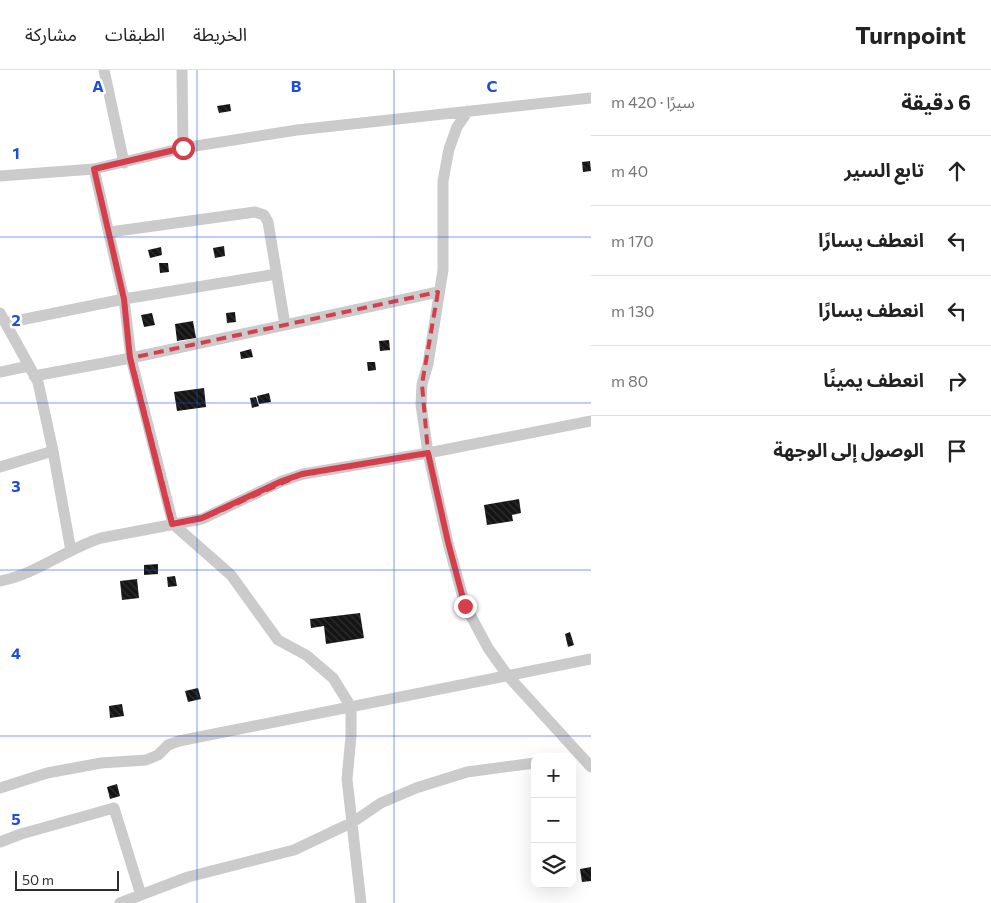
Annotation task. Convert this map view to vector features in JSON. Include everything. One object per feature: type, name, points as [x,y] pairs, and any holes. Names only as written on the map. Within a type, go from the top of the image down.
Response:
[{"type":"street","points":[[104,70],[124,163]]},
{"type":"street","points":[[182,70],[183,148]]},
{"type":"street","points":[[0,176],[94,169],[183,148],[297,130],[591,98]]},
{"type":"street","points":[[468,111],[457,127],[449,149],[443,181],[443,270],[428,364],[422,384],[421,405],[428,453],[465,606],[488,648],[508,676],[572,753]]},
{"type":"street","points":[[94,169],[124,299],[130,358],[172,524],[231,575],[278,640],[306,655],[333,678],[351,707],[352,736],[347,779],[353,822],[359,900]]},
{"type":"street","points":[[110,232],[255,212],[264,215],[268,222],[285,325]]},
{"type":"street","points":[[71,551],[38,382],[3,318],[277,274]]},
{"type":"street","points":[[0,372],[32,371],[130,358],[438,292]]},
{"type":"street","points":[[0,582],[29,573],[87,542],[202,518],[282,481],[302,474],[428,453],[591,421]]},
{"type":"street","points":[[0,467],[53,451]]},
{"type":"street","points":[[0,788],[47,773],[101,763],[146,760],[158,755],[168,745],[180,741],[591,660]]},
{"type":"street","points":[[576,757],[591,766]]},
{"type":"street","points":[[120,903],[188,876],[294,850],[353,822],[381,803],[416,788],[467,772],[531,764]]},
{"type":"street","points":[[0,842],[21,834],[114,808],[141,895]]},
{"type":"highlighted area","points":[[438,292],[422,384],[428,453],[303,474],[202,519],[173,524],[131,358]]},
{"type":"building","points":[[230,104],[231,111],[219,113],[217,106]]},
{"type":"building","points":[[590,161],[591,171],[583,172],[582,162]]},
{"type":"building","points":[[224,246],[225,256],[215,258],[213,248]]},
{"type":"building","points":[[161,247],[162,255],[150,258],[148,250]]},
{"type":"building","points":[[159,263],[168,263],[169,272],[160,273]]},
{"type":"building","points":[[235,312],[236,322],[227,323],[226,313]]},
{"type":"building","points":[[152,313],[155,325],[144,327],[141,315]]},
{"type":"building","points":[[193,321],[196,338],[177,341],[175,324]]},
{"type":"building","points":[[389,340],[390,350],[380,351],[379,341]]},
{"type":"building","points":[[251,349],[253,357],[241,359],[240,352]]},
{"type":"building","points":[[367,362],[375,362],[376,370],[368,371]]},
{"type":"building","points":[[204,388],[206,407],[177,411],[174,392]]},
{"type":"building","points":[[269,393],[271,402],[259,404],[257,396]]},
{"type":"building","points":[[256,397],[259,406],[252,408],[250,398]]},
{"type":"building","points":[[519,499],[521,513],[512,515],[513,521],[487,525],[484,505]]},
{"type":"building","points":[[158,564],[158,574],[144,575],[144,565]]},
{"type":"building","points":[[175,576],[177,586],[168,587],[167,577]]},
{"type":"building","points":[[137,579],[139,598],[122,600],[120,581]]},
{"type":"building","points":[[360,613],[364,638],[326,644],[324,626],[311,628],[310,619]]},
{"type":"building","points":[[570,632],[574,645],[568,647],[565,634]]},
{"type":"building","points":[[198,688],[201,699],[188,702],[185,691]]},
{"type":"building","points":[[122,704],[124,716],[110,718],[109,706]]},
{"type":"building","points":[[117,784],[120,796],[110,799],[107,787]]},
{"type":"building","points":[[591,867],[591,881],[582,882],[580,869]]},
{"type":"route","points":[[183,148],[94,169],[124,299],[130,358],[172,524],[202,518],[282,481],[302,474],[428,453],[465,606]]}]
